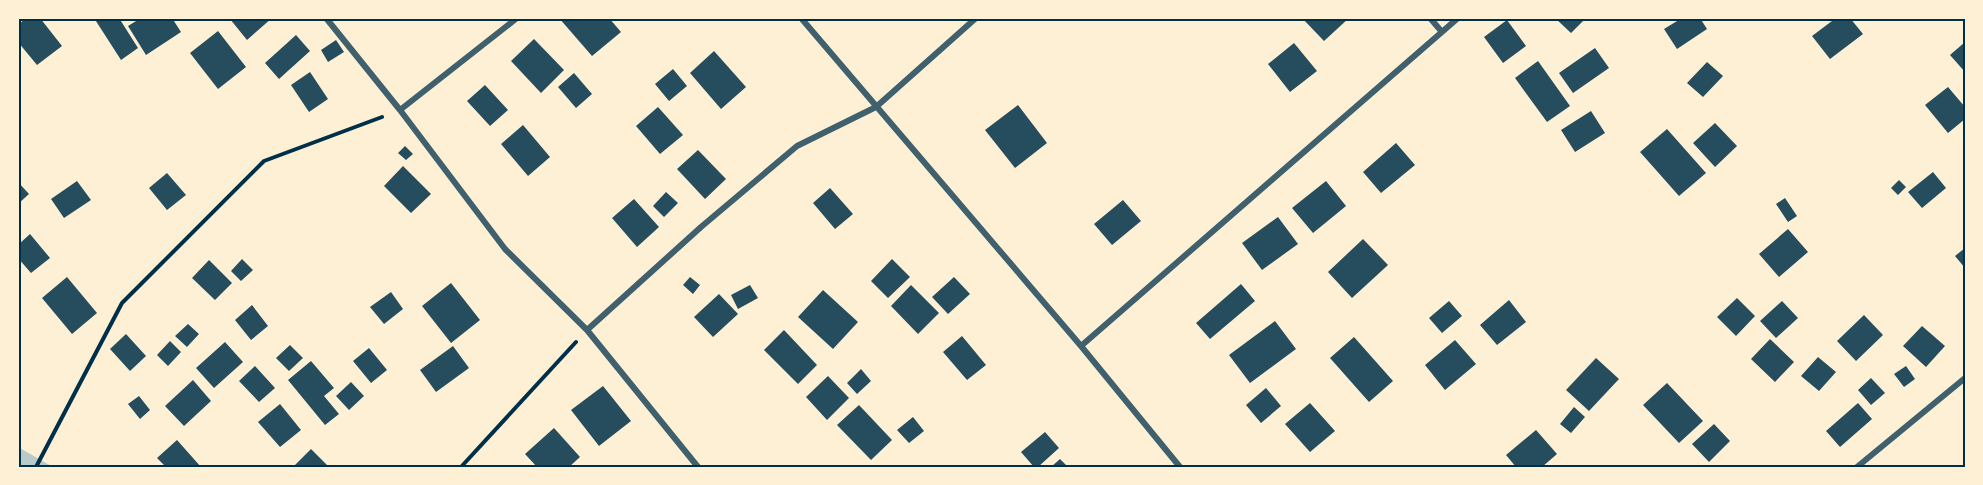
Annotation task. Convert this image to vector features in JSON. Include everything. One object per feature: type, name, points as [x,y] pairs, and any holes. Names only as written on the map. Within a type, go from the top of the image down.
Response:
[{"type":"street","points":[[326,18],[400,110],[505,249],[587,330],[698,467]]},
{"type":"street","points":[[400,110],[517,18]]},
{"type":"street","points":[[801,18],[1081,346],[1180,467]]},
{"type":"street","points":[[587,330],[700,227],[797,146],[876,107],[976,18]]},
{"type":"street","points":[[1430,18],[1442,32]]},
{"type":"street","points":[[1081,346],[1458,18]]},
{"type":"street","points":[[1857,467],[1965,378]]},
{"type":"path","points":[[36,467],[122,303],[264,161],[400,110]]},
{"type":"path","points":[[461,467],[587,330]]},
{"type":"shaded area","points":[[18,447],[53,467],[18,467]]},
{"type":"building","points":[[26,18],[40,18],[62,46],[37,65],[18,42],[18,25]]},
{"type":"building","points":[[94,18],[119,18],[138,48],[121,60]]},
{"type":"building","points":[[141,18],[172,18],[181,32],[146,55],[128,26]]},
{"type":"building","points":[[231,18],[272,18],[247,40]]},
{"type":"building","points":[[559,18],[609,18],[621,32],[592,56]]},
{"type":"building","points":[[1302,18],[1349,18],[1324,41]]},
{"type":"building","points":[[1555,18],[1586,18],[1571,33]]},
{"type":"building","points":[[1682,18],[1700,18],[1707,29],[1677,49],[1664,29]]},
{"type":"building","points":[[1836,18],[1850,18],[1863,34],[1830,59],[1812,36]]},
{"type":"building","points":[[1507,20],[1526,46],[1503,63],[1484,37]]},
{"type":"building","points":[[218,31],[246,67],[218,89],[190,53]]},
{"type":"building","points":[[296,35],[310,51],[279,79],[265,63]]},
{"type":"building","points":[[534,39],[564,70],[541,93],[511,61]]},
{"type":"building","points":[[336,40],[344,52],[328,62],[321,50]]},
{"type":"building","points":[[1965,42],[1965,72],[1950,55]]},
{"type":"building","points":[[1294,43],[1317,71],[1290,92],[1268,64]]},
{"type":"building","points":[[1595,48],[1609,68],[1573,93],[1559,73]]},
{"type":"building","points":[[714,51],[746,87],[721,109],[690,73]]},
{"type":"building","points":[[1538,61],[1570,106],[1547,122],[1515,78]]},
{"type":"building","points":[[1707,62],[1723,76],[1703,97],[1687,83]]},
{"type":"building","points":[[673,69],[687,86],[669,101],[655,84]]},
{"type":"building","points":[[310,72],[328,99],[309,112],[291,85]]},
{"type":"building","points":[[574,73],[592,94],[576,108],[558,87]]},
{"type":"building","points":[[485,85],[508,110],[490,126],[467,101]]},
{"type":"building","points":[[1948,87],[1965,107],[1965,119],[1948,133],[1925,105]]},
{"type":"building","points":[[1018,105],[1047,143],[1015,168],[985,130]]},
{"type":"building","points":[[658,107],[683,135],[660,154],[636,126]]},
{"type":"building","points":[[1591,111],[1605,133],[1575,152],[1561,130]]},
{"type":"building","points":[[1715,123],[1737,146],[1715,167],[1693,143]]},
{"type":"building","points":[[523,125],[550,157],[528,176],[501,144]]},
{"type":"building","points":[[1667,129],[1706,173],[1679,196],[1640,152]]},
{"type":"building","points":[[1396,143],[1415,165],[1381,193],[1363,172]]},
{"type":"building","points":[[405,146],[413,154],[406,160],[398,153]]},
{"type":"building","points":[[698,150],[726,179],[705,199],[677,169]]},
{"type":"building","points":[[403,166],[431,194],[411,213],[384,186]]},
{"type":"building","points":[[1933,172],[1946,188],[1922,208],[1908,192]]},
{"type":"building","points":[[167,173],[186,195],[167,210],[149,188]]},
{"type":"building","points":[[1899,180],[1906,187],[1898,195],[1891,188]]},
{"type":"building","points":[[77,181],[91,200],[64,218],[51,199]]},
{"type":"building","points":[[1326,181],[1346,206],[1313,233],[1292,208]]},
{"type":"building","points":[[18,182],[29,194],[18,204]]},
{"type":"building","points":[[830,188],[853,214],[835,229],[813,203]]},
{"type":"building","points":[[666,192],[678,203],[664,217],[653,206]]},
{"type":"building","points":[[1785,198],[1797,216],[1788,222],[1776,204]]},
{"type":"building","points":[[634,199],[659,227],[637,247],[612,218]]},
{"type":"building","points":[[1123,200],[1141,221],[1112,245],[1094,224]]},
{"type":"building","points":[[1278,217],[1298,244],[1262,270],[1242,243]]},
{"type":"building","points":[[1788,229],[1808,252],[1779,277],[1759,254]]},
{"type":"building","points":[[30,234],[50,258],[31,273],[18,258],[18,245]]},
{"type":"building","points":[[1363,239],[1388,265],[1352,298],[1328,272]]},
{"type":"building","points":[[1965,248],[1965,268],[1955,256]]},
{"type":"building","points":[[242,259],[253,270],[241,281],[231,271]]},
{"type":"building","points":[[892,259],[910,277],[888,298],[871,281]]},
{"type":"building","points":[[209,260],[232,283],[215,300],[192,278]]},
{"type":"building","points":[[67,277],[97,313],[72,334],[42,298]]},
{"type":"building","points":[[690,277],[700,285],[693,294],[683,285]]},
{"type":"building","points":[[954,277],[970,294],[948,314],[932,297]]},
{"type":"building","points":[[451,283],[480,320],[451,343],[422,306]]},
{"type":"building","points":[[1241,284],[1255,301],[1210,339],[1196,323]]},
{"type":"building","points":[[750,285],[758,298],[738,309],[731,295]]},
{"type":"building","points":[[911,285],[939,313],[918,334],[891,306]]},
{"type":"building","points":[[823,290],[858,322],[833,349],[798,317]]},
{"type":"building","points":[[391,292],[403,309],[384,324],[370,307]]},
{"type":"building","points":[[719,294],[738,314],[713,337],[694,317]]},
{"type":"building","points":[[1737,298],[1755,316],[1736,336],[1717,317]]},
{"type":"building","points":[[1509,300],[1526,322],[1497,345],[1480,325]]},
{"type":"building","points":[[1449,301],[1462,316],[1442,333],[1429,318]]},
{"type":"building","points":[[1782,301],[1798,318],[1776,338],[1760,321]]},
{"type":"building","points":[[252,305],[268,326],[251,340],[235,320]]},
{"type":"building","points":[[1864,315],[1883,335],[1856,361],[1837,341]]},
{"type":"building","points":[[1275,321],[1296,349],[1250,383],[1229,355]]},
{"type":"building","points":[[188,324],[199,334],[187,347],[175,336]]},
{"type":"building","points":[[1922,326],[1945,346],[1926,367],[1903,346]]},
{"type":"building","points":[[784,330],[817,365],[798,384],[764,350]]},
{"type":"building","points":[[126,334],[146,356],[130,371],[110,349]]},
{"type":"building","points":[[962,336],[986,365],[967,380],[943,352]]},
{"type":"building","points":[[1354,337],[1393,381],[1369,402],[1330,358]]},
{"type":"building","points":[[1770,339],[1794,362],[1775,382],[1751,359]]},
{"type":"building","points":[[1455,340],[1476,364],[1445,390],[1425,365]]},
{"type":"building","points":[[170,341],[181,352],[168,366],[157,355]]},
{"type":"building","points":[[225,342],[243,362],[214,388],[196,368]]},
{"type":"building","points":[[290,345],[303,358],[289,371],[276,358]]},
{"type":"building","points":[[453,346],[469,368],[436,392],[420,370]]},
{"type":"building","points":[[369,348],[387,370],[371,383],[353,361]]},
{"type":"building","points":[[1818,357],[1836,372],[1819,391],[1801,376]]},
{"type":"building","points":[[1596,358],[1619,379],[1589,411],[1566,390]]},
{"type":"building","points":[[311,361],[334,388],[324,396],[339,414],[325,425],[288,380]]},
{"type":"building","points":[[255,366],[275,388],[259,402],[239,381]]},
{"type":"building","points":[[1906,366],[1915,379],[1904,387],[1894,374]]},
{"type":"building","points":[[861,369],[871,381],[857,394],[847,383]]},
{"type":"building","points":[[828,376],[849,398],[827,420],[806,397]]},
{"type":"building","points":[[1871,378],[1885,393],[1871,405],[1858,390]]},
{"type":"building","points":[[193,380],[211,401],[184,426],[165,406]]},
{"type":"building","points":[[351,382],[364,396],[349,410],[336,396]]},
{"type":"building","points":[[1667,383],[1703,421],[1679,443],[1643,405]]},
{"type":"building","points":[[603,386],[631,421],[599,446],[571,410]]},
{"type":"building","points":[[1266,388],[1281,406],[1261,423],[1246,405]]},
{"type":"building","points":[[139,396],[150,410],[140,419],[128,404]]},
{"type":"building","points":[[1310,403],[1335,431],[1310,452],[1285,424]]},
{"type":"building","points":[[1858,403],[1872,419],[1840,447],[1826,431]]},
{"type":"building","points":[[280,404],[301,430],[280,447],[258,422]]},
{"type":"building","points":[[859,405],[892,440],[871,460],[837,425]]},
{"type":"building","points":[[1574,407],[1585,417],[1571,433],[1560,424]]},
{"type":"building","points":[[913,417],[924,431],[909,443],[897,430]]},
{"type":"building","points":[[1714,424],[1730,441],[1709,462],[1692,444]]},
{"type":"building","points":[[554,428],[580,457],[569,467],[537,467],[525,454]]},
{"type":"building","points":[[1536,430],[1557,454],[1542,467],[1516,467],[1506,455]]},
{"type":"building","points":[[1045,432],[1059,448],[1038,467],[1034,467],[1021,452]]},
{"type":"building","points":[[177,440],[201,467],[166,467],[157,458]]},
{"type":"building","points":[[311,449],[327,465],[293,467]]},
{"type":"building","points":[[1060,459],[1068,467],[1051,467]]}]
